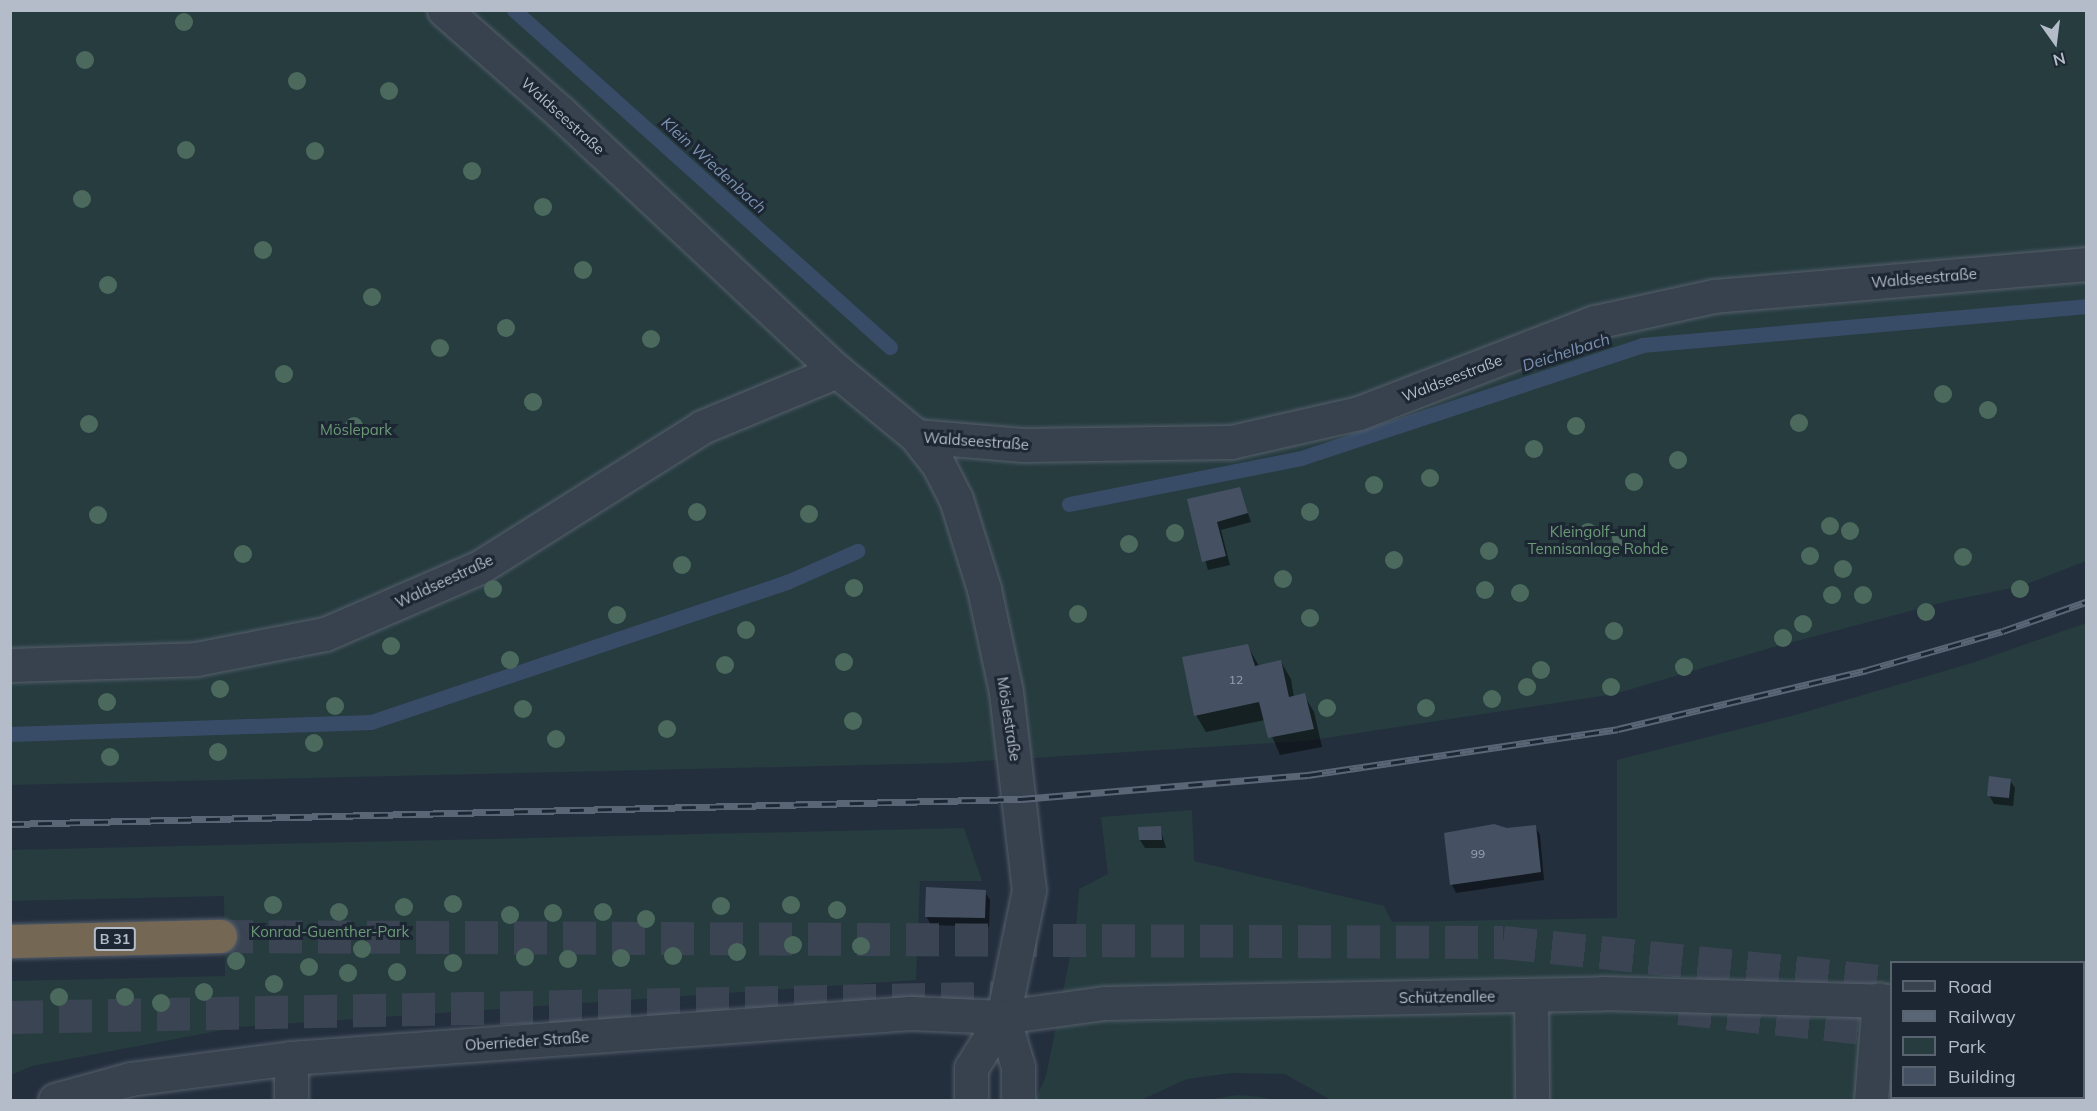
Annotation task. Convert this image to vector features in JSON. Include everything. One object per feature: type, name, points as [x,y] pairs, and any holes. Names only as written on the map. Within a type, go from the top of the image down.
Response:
[{"type":"highway","name":"B 31","points":[[10,942],[220,936]]},
{"type":"street","name":"Waldseestraße","points":[[444,10],[569,120],[837,371],[916,436],[1023,445],[1231,442],[1359,413],[1595,322],[1713,296],[2086,264]]},
{"type":"street","name":"Waldseestraße","points":[[10,664],[196,659],[325,634],[480,567],[702,427],[837,371]]},
{"type":"street","name":"Möslestraße","points":[[916,436],[938,464],[956,499],[984,590],[1011,719],[1029,890],[1003,1017],[971,1068],[971,1101]]},
{"type":"street","name":"Schützenallee","points":[[1003,1017],[1104,1003],[1603,993],[1885,1000]]},
{"type":"street","points":[[1532,996],[1532,1101]]},
{"type":"street","points":[[1871,1101],[1885,1000]]},
{"type":"street","name":"Oberrieder Straße","points":[[55,1101],[130,1079],[291,1058],[910,1013],[1003,1017]]},
{"type":"street","name":"Möslestraße","points":[[1003,1017],[1018,1067],[1018,1101]]},
{"type":"street","points":[[291,1058],[291,1101]]},
{"type":"green space","points":[[10,11],[2086,11],[2086,561],[2022,586],[1948,601],[1770,648],[1615,694],[1306,741],[950,763],[11,785]]},
{"type":"green space","points":[[2086,623],[2086,1100],[1331,1100],[1285,1074],[1231,1073],[1187,1079],[1141,1100],[1035,1100],[1046,1076],[1076,927],[1079,889],[1108,874],[1101,817],[1192,810],[1194,861],[1384,906],[1392,922],[1617,918],[1617,760],[1795,715],[1975,662]]},
{"type":"green space","name":"Konrad-Guenther-Park","points":[[964,828],[982,881],[920,881],[916,980],[239,1027],[32,1066],[11,1075],[11,981],[225,976],[224,896],[11,901],[10,850]]},
{"type":"green space","points":[[1237,1095],[1261,1097],[1274,1100],[1206,1100]]},
{"type":"building","points":[[1240,487],[1248,513],[1217,522],[1226,556],[1202,562],[1187,499]]},
{"type":"building","points":[[1248,644],[1255,666],[1281,660],[1289,697],[1305,693],[1314,729],[1268,738],[1259,702],[1194,716],[1182,657]]},
{"type":"building","points":[[1989,776],[2011,779],[2009,798],[1987,796]]},
{"type":"building","points":[[1494,824],[1507,828],[1536,825],[1541,872],[1450,885],[1444,833]]},
{"type":"building","points":[[1161,826],[1162,840],[1139,840],[1138,827]]},
{"type":"building","points":[[926,887],[986,890],[985,918],[925,917]]},
{"type":"waterway","name":"Klein Wiedenbach","points":[[514,10],[890,347]]},
{"type":"waterway","name":"Deichelbach","points":[[1069,504],[1301,458],[1642,345],[2086,306]]},
{"type":"waterway","points":[[10,734],[371,722],[787,582],[857,551]]},
{"type":"tunnel","points":[[220,936],[1503,942],[1890,982]]},
{"type":"tunnel","points":[[10,1017],[1034,997]]},
{"type":"tunnel","points":[[1679,1008],[1890,1031]]},
{"type":"railway","points":[[10,824],[1021,799],[1308,775],[1618,729],[1867,670],[2003,631],[2086,602]]},
{"type":"park label","name":"Möslepark","points":[[356,430]]},
{"type":"park label","name":"Kleingolf- und Tennisanlage Rohde","points":[[1598,540]]}]
